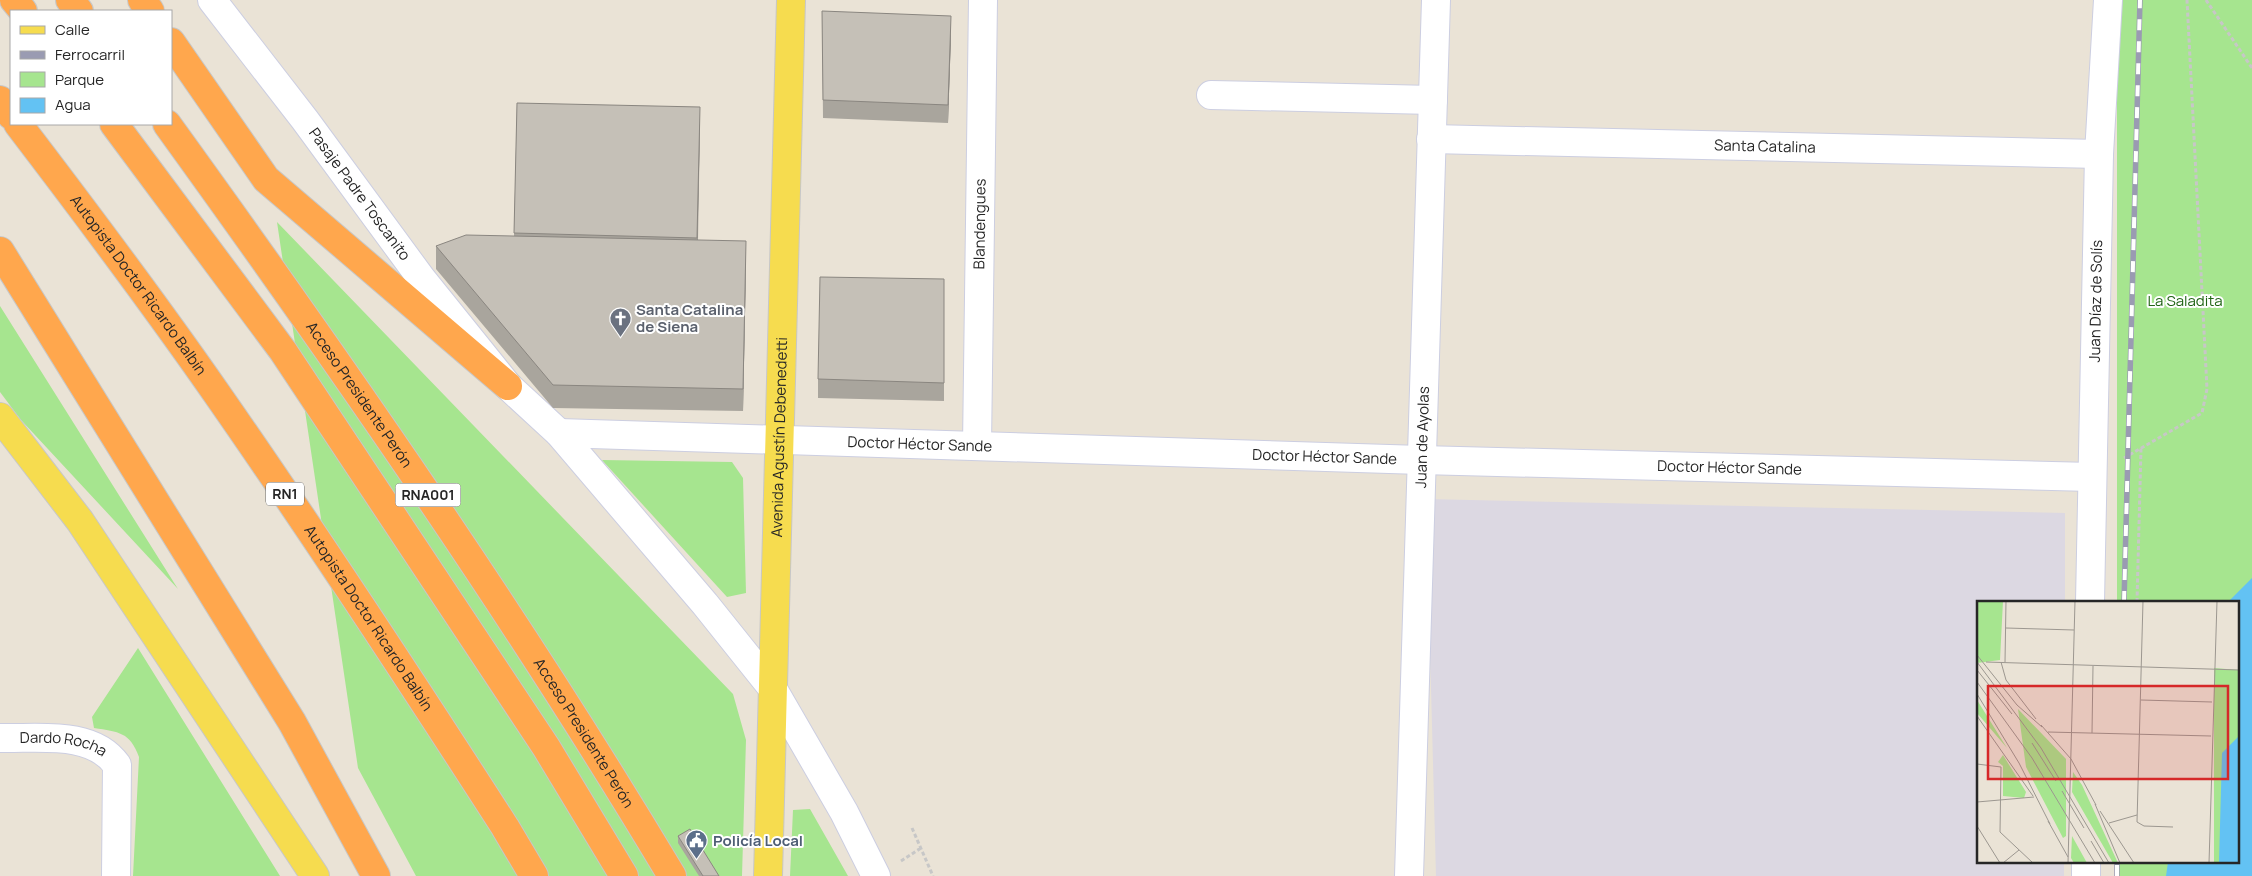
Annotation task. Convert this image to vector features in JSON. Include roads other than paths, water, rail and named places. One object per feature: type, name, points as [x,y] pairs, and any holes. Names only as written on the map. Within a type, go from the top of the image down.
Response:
[{"type":"highway","points":[[14,0],[23,10]]},
{"type":"highway","points":[[70,0],[78,10]]},
{"type":"highway","points":[[172,43],[266,179],[508,386]]},
{"type":"highway","points":[[0,100],[10,113]]},
{"type":"highway","name":"Autopista Doctor Ricardo Balbín","points":[[19,125],[116,252],[217,393],[311,531],[495,811],[534,876]]},
{"type":"highway","points":[[115,125],[283,351],[546,747],[624,876]]},
{"type":"highway","name":"Acceso Presidente Perón","points":[[168,125],[288,292],[470,558],[613,777],[672,876]]},
{"type":"highway","points":[[0,251],[292,722],[376,876]]},
{"type":"main road","name":"Avenida Agustín Debenedetti","points":[[768,876],[791,0]]},
{"type":"main road","points":[[0,417],[85,529],[315,876]]},
{"type":"street","name":"Pasaje Padre Toscanito","points":[[212,0],[305,120],[421,278],[508,386],[559,433],[705,604],[773,689],[844,812],[876,876]]},
{"type":"street","name":"Blandengues","points":[[978,446],[983,0]]},
{"type":"street","name":"Juan de Ayolas","points":[[1409,876],[1436,0]]},
{"type":"street","name":"Juan Díaz de Solís","points":[[2090,601],[2099,154],[2108,0]]},
{"type":"street","points":[[1211,95],[1433,100]]},
{"type":"street","name":"Santa Catalina","points":[[1431,139],[2099,154]]},
{"type":"street","name":"Doctor Héctor Sande","points":[[559,433],[781,438],[1421,460],[2092,477]]},
{"type":"street","name":"Dardo Rocha","points":[[0,738],[78,740],[96,745],[110,754],[117,765],[116,876]]},
{"type":"water","points":[[2252,578],[2252,876],[2166,876],[2168,864],[2240,864],[2240,601],[2229,601]]},
{"type":"railway","points":[[2124,601],[2140,0]]},
{"type":"railway","points":[[2117,864],[2117,876]]},
{"type":"place","name":"Santa Catalina de Siena","points":[[620,338]]},
{"type":"place","name":"Policía Local","points":[[697,860]]},
{"type":"park label","name":"La Saladita","points":[[2185,301]]}]
